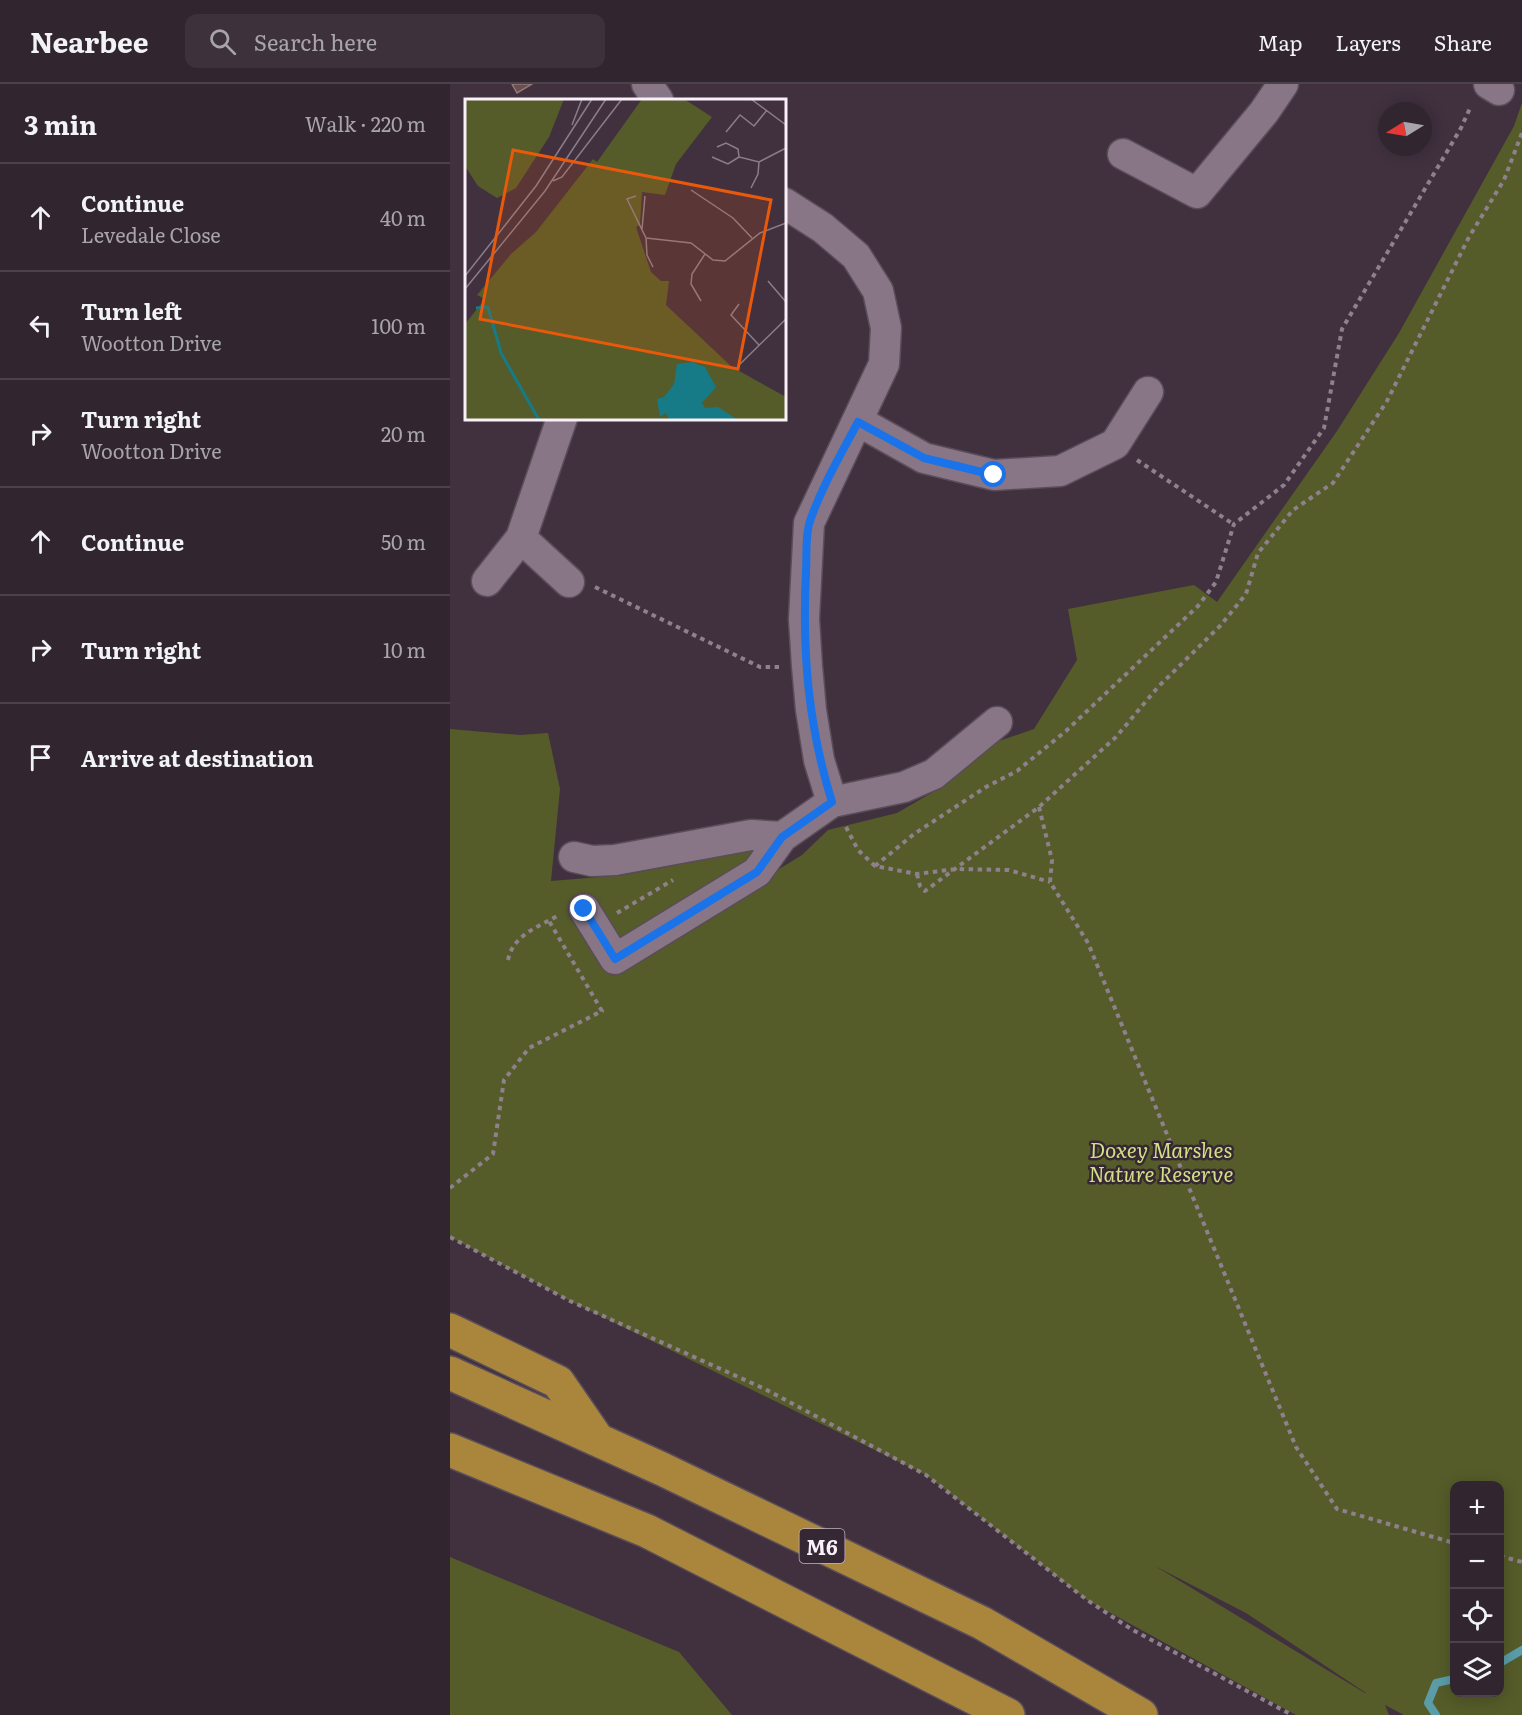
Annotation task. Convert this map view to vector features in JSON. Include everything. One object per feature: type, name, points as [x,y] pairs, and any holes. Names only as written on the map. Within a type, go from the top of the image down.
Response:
[{"type":"highway","points":[[450,1330],[558,1382],[599,1440]]},
{"type":"highway","name":"M6","points":[[450,1373],[662,1469],[982,1623],[1141,1715]]},
{"type":"highway","points":[[450,1450],[647,1531],[1008,1715]]},
{"type":"street","points":[[647,84],[657,99]]},
{"type":"street","points":[[1123,154],[1197,193],[1264,112],[1283,84]]},
{"type":"street","points":[[786,204],[824,228],[856,256],[878,291],[886,328],[884,364],[809,523],[804,619],[810,710],[819,760],[832,802]]},
{"type":"street","points":[[858,422],[924,458],[994,475],[1060,471],[1115,444],[1148,392]]},
{"type":"street","points":[[487,581],[521,538],[561,420]]},
{"type":"street","points":[[521,538],[569,582]]},
{"type":"street","points":[[586,912],[615,959],[757,872],[782,837],[832,802],[904,787],[934,774],[997,722]]},
{"type":"street","points":[[574,857],[592,861],[615,860],[751,835],[782,837]]},
{"type":"path","points":[[875,866],[914,834],[986,787],[1017,771],[1066,731],[1198,606],[1216,582],[1234,524],[1284,485],[1324,428],[1341,329],[1461,128],[1487,92]]},
{"type":"path","points":[[917,874],[920,886],[925,891],[1039,807],[1116,737],[1158,687],[1221,626],[1246,594],[1258,554],[1293,510],[1333,483],[1387,401],[1469,237],[1504,180],[1522,133]]},
{"type":"path","points":[[1115,444],[1234,524]]},
{"type":"path","points":[[569,582],[596,588],[760,668],[807,666]]},
{"type":"path","points":[[832,802],[858,850],[875,866],[917,874],[956,869],[1009,870],[1050,882]]},
{"type":"path","points":[[1039,807],[1052,860],[1050,882],[1088,943],[1296,1447],[1337,1509],[1450,1542]]},
{"type":"path","points":[[508,960],[510,948],[520,937],[549,921],[586,912],[682,874]]},
{"type":"path","points":[[450,1188],[493,1154],[504,1080],[528,1048],[602,1011],[549,921]]},
{"type":"path","points":[[450,1237],[570,1301],[765,1389],[926,1475],[1087,1600],[1131,1629],[1292,1715]]},
{"type":"path","points":[[1504,1557],[1522,1562]]},
{"type":"green space","name":"Doxey Marshes Nature Reserve","points":[[1522,103],[1522,1715],[1404,1715],[1385,1705],[1389,1715],[1296,1715],[1087,1600],[926,1475],[570,1301],[450,1237],[450,729],[520,735],[548,733],[560,789],[551,881],[624,875],[756,850],[771,874],[802,855],[828,830],[897,813],[940,788],[996,742],[1034,729],[1077,660],[1068,609],[1194,585],[1217,602],[1337,431],[1399,333],[1514,126]],"holes":[[[1155,1566],[1246,1613],[1366,1693]]]},
{"type":"green space","points":[[450,1557],[679,1652],[732,1715],[450,1715]]},
{"type":"building","points":[[512,84],[532,84],[517,93]]},
{"type":"waterway","points":[[1504,1661],[1522,1650]]},
{"type":"waterway","points":[[1436,1715],[1428,1703],[1436,1683],[1450,1680]]},
{"type":"route","points":[[584,909],[615,959],[757,872],[782,837],[832,802],[819,760],[810,710],[804,619],[809,523],[858,422],[924,458],[994,475]]}]
